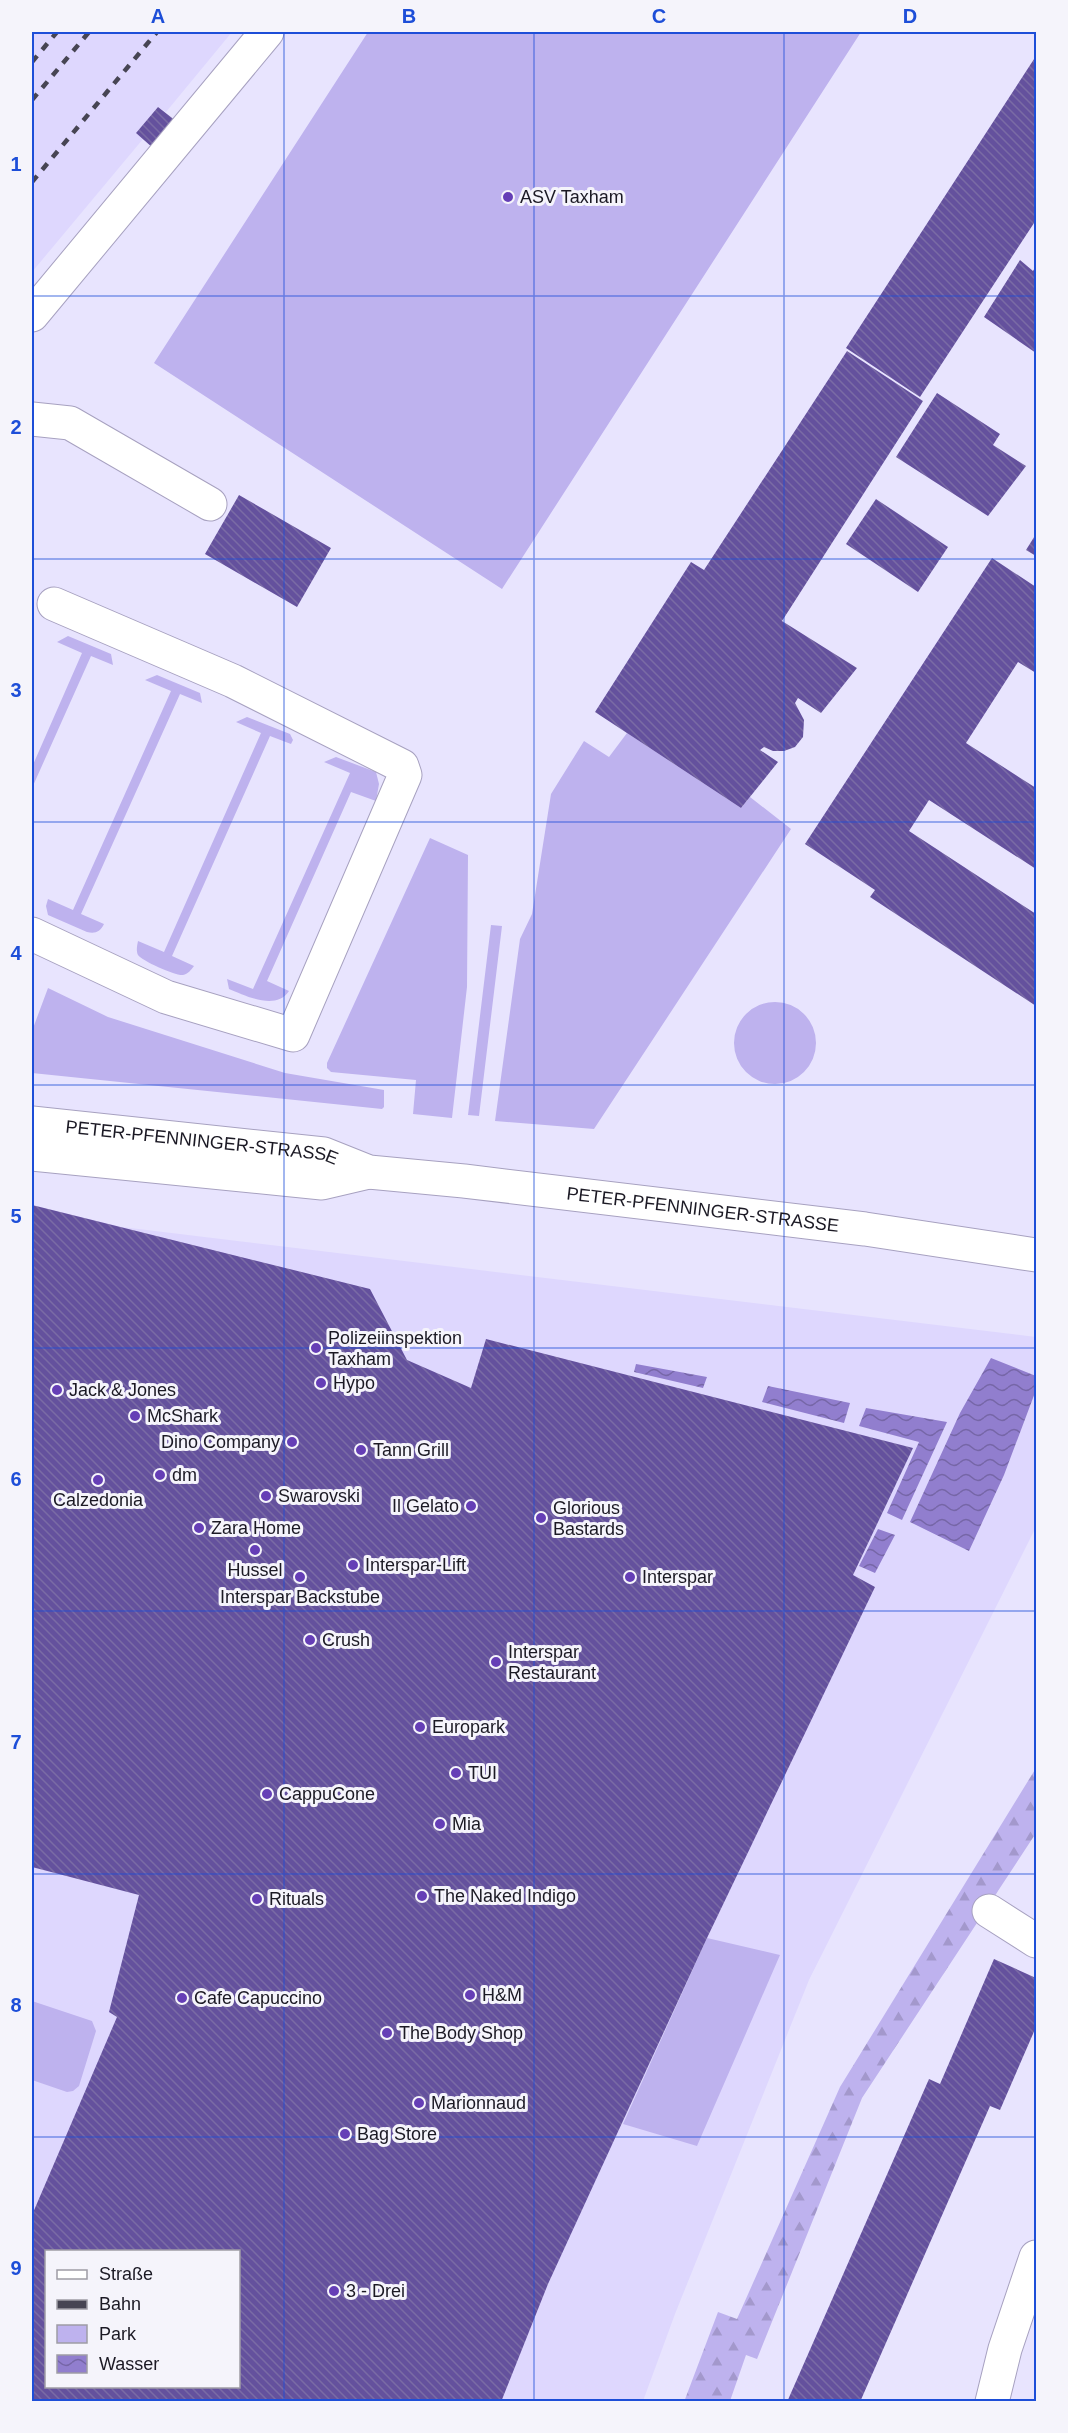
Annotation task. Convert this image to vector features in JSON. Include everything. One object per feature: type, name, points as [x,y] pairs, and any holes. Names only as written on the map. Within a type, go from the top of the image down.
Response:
[{"type":"street","points":[[32,315],[267,32]]},
{"type":"street","points":[[32,419],[70,423],[210,504]]},
{"type":"street","points":[[32,934],[166,997],[293,1035],[405,775],[402,766],[243,686],[54,604]]},
{"type":"street","name":"PETER-PFENNINGER-STRASSE","points":[[32,1123],[324,1154],[369,1172],[464,1181],[854,1228],[1036,1256]]},
{"type":"street","name":"PETER-PFENNINGER-STRASSE","points":[[32,1154],[322,1183],[369,1172]]},
{"type":"street","points":[[988,1911],[1036,1941]]},
{"type":"street","points":[[992,2402],[1005,2349],[1036,2257]]},
{"type":"shaded area","points":[[32,32],[232,32],[166,112],[158,107],[136,133],[143,139],[32,272]]},
{"type":"shaded area","name":"Europark","points":[[32,1205],[122,1227],[1036,1337],[1036,1527],[809,1980],[675,2314],[643,2401],[32,2401]]},
{"type":"green space","name":"ASV Taxham","points":[[368,32],[861,32],[502,589],[154,363]]},
{"type":"green space","points":[[68,636],[111,654],[113,665],[91,656],[32,788],[32,767],[82,653],[57,642]]},
{"type":"green space","points":[[157,675],[200,693],[202,703],[180,694],[81,914],[104,924],[97,932],[87,932],[48,915],[46,906],[48,899],[73,910],[171,691],[145,680]]},
{"type":"green space","points":[[247,717],[290,734],[293,740],[291,744],[270,736],[172,956],[194,966],[189,972],[179,975],[141,958],[137,952],[138,941],[164,952],[261,733],[236,722]]},
{"type":"green space","points":[[627,733],[741,808],[750,797],[791,829],[594,1129],[495,1121],[520,939],[532,914],[551,794],[584,741],[609,757]]},
{"type":"green space","points":[[336,757],[376,772],[379,784],[376,801],[351,792],[267,981],[289,991],[277,1000],[269,1001],[252,998],[229,989],[227,979],[253,989],[350,773],[324,762]]},
{"type":"green space","points":[[430,838],[468,855],[467,987],[452,1118],[413,1114],[416,1080],[331,1072],[327,1068],[327,1063]]},
{"type":"green space","points":[[491,925],[502,926],[479,1116],[468,1115]]},
{"type":"green space","points":[[48,988],[108,1017],[285,1073],[384,1090],[384,1107],[382,1109],[32,1073],[32,1031]]},
{"type":"green space","points":[[775,1002],[791,1005],[804,1014],[813,1027],[816,1043],[813,1059],[804,1072],[791,1081],[775,1084],[759,1081],[746,1072],[737,1059],[734,1043],[737,1027],[746,1014],[759,1005]]},
{"type":"green space","points":[[1036,1768],[1036,1833],[862,2098],[757,2359],[746,2355],[730,2401],[684,2402],[718,2312],[737,2319],[840,2087]]},
{"type":"green space","points":[[707,1938],[780,1955],[697,2146],[623,2124]]},
{"type":"green space","points":[[32,2001],[92,2021],[96,2031],[79,2086],[73,2091],[67,2092],[32,2080]]},
{"type":"water","points":[[991,1358],[1036,1376],[1036,1390],[1004,1475],[969,1551],[910,1522],[960,1413]]},
{"type":"water","points":[[636,1364],[707,1377],[703,1388],[634,1372]]},
{"type":"water","points":[[768,1386],[850,1403],[844,1423],[762,1402]]},
{"type":"water","points":[[866,1408],[947,1422],[902,1520],[887,1513],[919,1442],[859,1426]]},
{"type":"water","points":[[878,1529],[895,1535],[875,1573],[859,1566]]},
{"type":"building","points":[[1036,56],[1036,220],[920,397],[846,348]]},
{"type":"building","points":[[158,107],[176,121],[153,148],[136,133]]},
{"type":"building","points":[[1020,260],[1033,271],[1036,266],[1036,353],[984,317]]},
{"type":"building","points":[[847,351],[923,401],[782,621],[857,668],[821,713],[798,698],[795,703],[804,720],[803,737],[795,747],[784,751],[773,751],[764,747],[760,750],[778,762],[741,808],[595,712],[691,562],[704,570]]},
{"type":"building","points":[[937,393],[1000,434],[993,445],[1026,466],[988,516],[896,457]]},
{"type":"building","points":[[239,495],[331,548],[297,607],[205,554]]},
{"type":"building","points":[[876,499],[948,547],[918,592],[846,544]]},
{"type":"building","points":[[1036,534],[1036,556],[1026,550]]},
{"type":"building","points":[[992,558],[1036,587],[1036,673],[1018,662],[966,743],[1036,788],[1036,869],[929,800],[909,831],[1036,914],[1036,1006],[870,897],[875,890],[805,844]]},
{"type":"building","name":"Europark","points":[[32,1205],[370,1289],[407,1360],[471,1388],[486,1339],[913,1448],[853,1575],[875,1587],[707,1938],[548,2284],[501,2402],[32,2402],[32,2215],[117,2017],[109,2012],[139,1895],[32,1867]]},
{"type":"building","points":[[994,1959],[1036,1978],[1036,2027],[1000,2110],[990,2106],[860,2402],[787,2402],[929,2079],[940,2084]]},
{"type":"railway","points":[[32,62],[57,32]]},
{"type":"railway","points":[[32,100],[89,32]]},
{"type":"railway","points":[[32,182],[157,32]]},
{"type":"place","name":"ASV Taxham","points":[[508,197]]},
{"type":"place","name":"Polizeiinspektion Taxham","points":[[316,1348]]},
{"type":"place","name":"Hypo","points":[[321,1383]]},
{"type":"place","name":"Jack & Jones","points":[[57,1390]]},
{"type":"place","name":"McShark","points":[[135,1416]]},
{"type":"place","name":"Dino Company","points":[[292,1442]]},
{"type":"place","name":"Tann Grill","points":[[361,1450]]},
{"type":"place","name":"dm","points":[[160,1475]]},
{"type":"place","name":"Calzedonia","points":[[98,1480]]},
{"type":"place","name":"Swarovski","points":[[266,1496]]},
{"type":"place","name":"Il Gelato","points":[[471,1506]]},
{"type":"place","name":"Glorious Bastards","points":[[541,1518]]},
{"type":"place","name":"Zara Home","points":[[199,1528]]},
{"type":"place","name":"Hussel","points":[[255,1550]]},
{"type":"place","name":"Interspar-Lift","points":[[353,1565]]},
{"type":"place","name":"Interspar Backstube","points":[[300,1577]]},
{"type":"place","name":"Interspar","points":[[630,1577]]},
{"type":"place","name":"Crush","points":[[310,1640]]},
{"type":"place","name":"Interspar Restaurant","points":[[496,1662]]},
{"type":"place","name":"Europark","points":[[420,1727]]},
{"type":"place","name":"TUI","points":[[456,1773]]},
{"type":"place","name":"CappuCone","points":[[267,1794]]},
{"type":"place","name":"Mia","points":[[440,1824]]},
{"type":"place","name":"The Naked Indigo","points":[[422,1896]]},
{"type":"place","name":"Rituals","points":[[257,1899]]},
{"type":"place","name":"H&M","points":[[470,1995]]},
{"type":"place","name":"Cafe Capuccino","points":[[182,1998]]},
{"type":"place","name":"The Body Shop","points":[[387,2033]]},
{"type":"place","name":"Marionnaud","points":[[419,2103]]},
{"type":"place","name":"Bag Store","points":[[345,2134]]},
{"type":"place","name":"3 - Drei","points":[[334,2291]]}]
